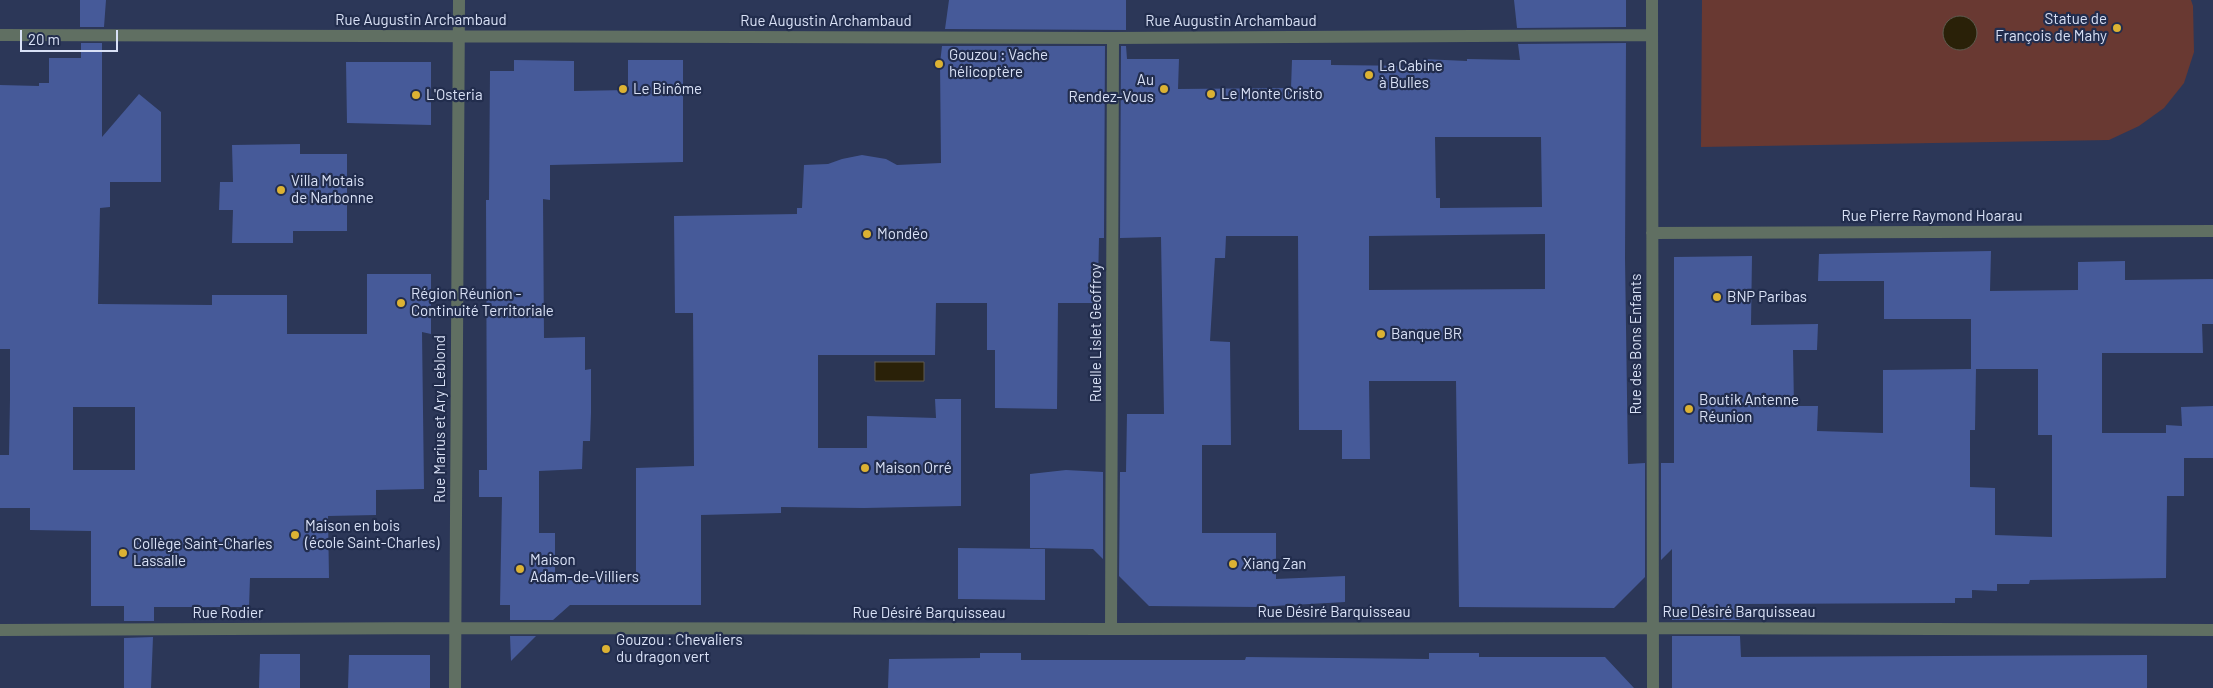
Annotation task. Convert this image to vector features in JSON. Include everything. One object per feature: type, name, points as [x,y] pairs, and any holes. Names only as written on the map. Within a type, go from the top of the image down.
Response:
[{"type":"street","name":"Rue Marius et Ary Leblond","points":[[455,688],[459,0]]},
{"type":"street","name":"Rue des Bons Enfants","points":[[1652,0],[1653,688]]},
{"type":"street","name":"Rue Augustin Archambaud","points":[[0,35],[1113,38],[1652,35]]},
{"type":"street","name":"Ruelle Lislet Geoffroy","points":[[1111,629],[1113,38]]},
{"type":"street","name":"Rue Pierre Raymond Hoarau","points":[[1652,233],[2213,231]]},
{"type":"street","name":"Rue Désiré Barquisseau","points":[[455,628],[2213,630]]},
{"type":"street","name":"Rue Rodier","points":[[0,630],[455,628]]},
{"type":"shaded area","points":[[1702,0],[2191,0],[2193,6],[2194,52],[2184,83],[2164,108],[2139,126],[2109,140],[1701,147]]},
{"type":"shaded area","points":[[1960,16],[1967,17],[1972,21],[1976,26],[1976,40],[1972,45],[1967,49],[1960,50],[1953,49],[1948,45],[1944,40],[1943,33],[1944,26],[1948,21],[1953,17]]},
{"type":"shaded area","points":[[875,362],[924,362],[924,381],[875,381]]},
{"type":"building","points":[[80,0],[106,0],[104,27],[80,27]]},
{"type":"building","points":[[949,0],[1126,0],[1126,30],[945,29]]},
{"type":"building","points":[[1514,0],[1626,0],[1626,27],[1517,28]]},
{"type":"building","points":[[81,43],[102,43],[102,137],[139,94],[161,112],[161,182],[110,182],[110,207],[100,208],[98,304],[212,305],[212,295],[287,295],[287,334],[367,334],[367,274],[431,274],[431,334],[422,332],[424,489],[376,490],[376,515],[328,516],[329,578],[250,578],[249,607],[154,607],[154,621],[124,621],[124,606],[91,606],[91,531],[30,530],[30,508],[0,508],[0,455],[9,455],[10,349],[0,349],[0,85],[39,86],[39,83],[49,83],[49,58],[81,58]],"holes":[[[73,407],[135,407],[135,470],[73,470]]]},
{"type":"building","points":[[1626,43],[1625,258],[1628,464],[1645,463],[1645,577],[1614,608],[1459,607],[1456,381],[1369,381],[1370,459],[1342,459],[1342,430],[1299,430],[1298,236],[1226,236],[1225,258],[1215,258],[1210,341],[1230,342],[1231,445],[1202,445],[1202,533],[1276,533],[1276,579],[1345,576],[1345,602],[1257,607],[1149,606],[1119,576],[1120,472],[1126,472],[1127,414],[1164,414],[1161,237],[1120,238],[1121,46],[1126,46],[1127,59],[1179,59],[1178,89],[1291,88],[1292,60],[1331,60],[1331,65],[1421,66],[1422,59],[1467,61],[1467,59],[1520,60],[1518,44]],"holes":[[[1435,137],[1541,137],[1542,207],[1440,208],[1440,198],[1436,198]],[[1545,234],[1545,289],[1369,290],[1369,236]]]},
{"type":"building","points":[[942,46],[1105,46],[1104,238],[1099,238],[1098,283],[1094,283],[1093,303],[1058,303],[1057,409],[995,408],[995,350],[987,350],[987,303],[936,303],[935,355],[818,355],[818,448],[867,448],[867,416],[936,418],[935,399],[961,399],[961,506],[781,507],[781,513],[701,515],[701,605],[570,605],[553,620],[510,620],[510,605],[500,605],[502,497],[479,497],[479,470],[487,470],[486,200],[489,200],[490,71],[514,71],[514,60],[574,61],[574,91],[628,90],[628,60],[683,60],[683,162],[550,165],[550,200],[543,199],[544,338],[585,337],[585,370],[591,369],[591,413],[590,441],[583,441],[582,469],[539,471],[539,533],[555,533],[555,579],[636,578],[636,468],[694,466],[693,313],[675,313],[674,216],[797,214],[797,208],[802,208],[804,165],[828,164],[862,155],[886,159],[897,165],[941,163],[940,63]]},
{"type":"building","points":[[346,62],[431,62],[431,125],[347,123]]},
{"type":"building","name":"Villa Motais de Narbonne","points":[[300,144],[300,154],[347,154],[347,231],[293,231],[293,243],[232,243],[233,210],[219,210],[220,182],[233,182],[232,145]]},
{"type":"building","points":[[1991,251],[1990,291],[2078,290],[2078,262],[2125,261],[2125,280],[2213,279],[2213,324],[2202,324],[2203,353],[2102,353],[2102,433],[2166,433],[2166,425],[2182,426],[2181,407],[2213,406],[2213,458],[2184,458],[2184,496],[2167,496],[2166,578],[2030,580],[2029,584],[1997,584],[1997,591],[1972,590],[1972,598],[1955,598],[1955,603],[1739,604],[1740,620],[1672,620],[1672,549],[1661,560],[1661,463],[1674,463],[1674,257],[1752,256],[1751,325],[1818,324],[1817,350],[1793,350],[1794,406],[1818,406],[1817,431],[1883,433],[1883,370],[1971,369],[1971,319],[1884,319],[1884,281],[1818,281],[1819,254]],"holes":[[[1976,369],[2038,369],[2038,435],[2052,435],[2052,537],[1995,535],[1995,488],[1970,487],[1970,430],[1975,430]]]},
{"type":"building","points":[[1066,470],[1103,472],[1103,559],[1093,549],[1030,548],[1030,474]]},
{"type":"building","points":[[958,548],[1045,549],[1045,600],[958,599]]},
{"type":"building","points":[[510,636],[536,636],[511,661]]},
{"type":"building","points":[[1672,636],[1740,636],[1741,657],[2147,655],[2147,688],[1672,688]]},
{"type":"building","points":[[153,637],[151,688],[124,688],[124,638]]},
{"type":"building","points":[[980,653],[1021,653],[1021,660],[1245,660],[1246,657],[1429,659],[1429,653],[1479,653],[1479,657],[1605,657],[1634,688],[888,688],[889,659],[980,658]]},
{"type":"building","points":[[260,654],[300,654],[300,688],[259,688]]},
{"type":"building","points":[[349,655],[430,655],[430,688],[348,688]]},
{"type":"place","name":"Statue de François de Mahy","points":[[2117,28]]},
{"type":"place","name":"Gouzou : Vache hélicoptère","points":[[939,64]]},
{"type":"place","name":"La Cabine à Bulles","points":[[1369,75]]},
{"type":"place","name":"Le Binôme","points":[[623,89]]},
{"type":"place","name":"Au Rendez-Vous","points":[[1164,89]]},
{"type":"place","name":"Le Monte Cristo","points":[[1211,94]]},
{"type":"place","name":"L'Osteria","points":[[416,95]]},
{"type":"place","name":"Villa Motais de Narbonne","points":[[281,190]]},
{"type":"place","name":"Mondéo","points":[[867,234]]},
{"type":"place","name":"BNP Paribas","points":[[1717,297]]},
{"type":"place","name":"Région Réunion - Continuité Territoriale","points":[[401,303]]},
{"type":"place","name":"Banque BR","points":[[1381,334]]},
{"type":"place","name":"Boutik Antenne Réunion","points":[[1689,409]]},
{"type":"place","name":"Maison Orré","points":[[865,468]]},
{"type":"place","name":"Maison en bois (école Saint-Charles)","points":[[295,535]]},
{"type":"place","name":"Collège Saint-Charles Lassalle","points":[[123,553]]},
{"type":"place","name":"Xiang Zan","points":[[1233,564]]},
{"type":"place","name":"Maison Adam-de-Villiers","points":[[520,569]]},
{"type":"place","name":"Gouzou : Chevaliers du dragon vert","points":[[606,649]]}]
